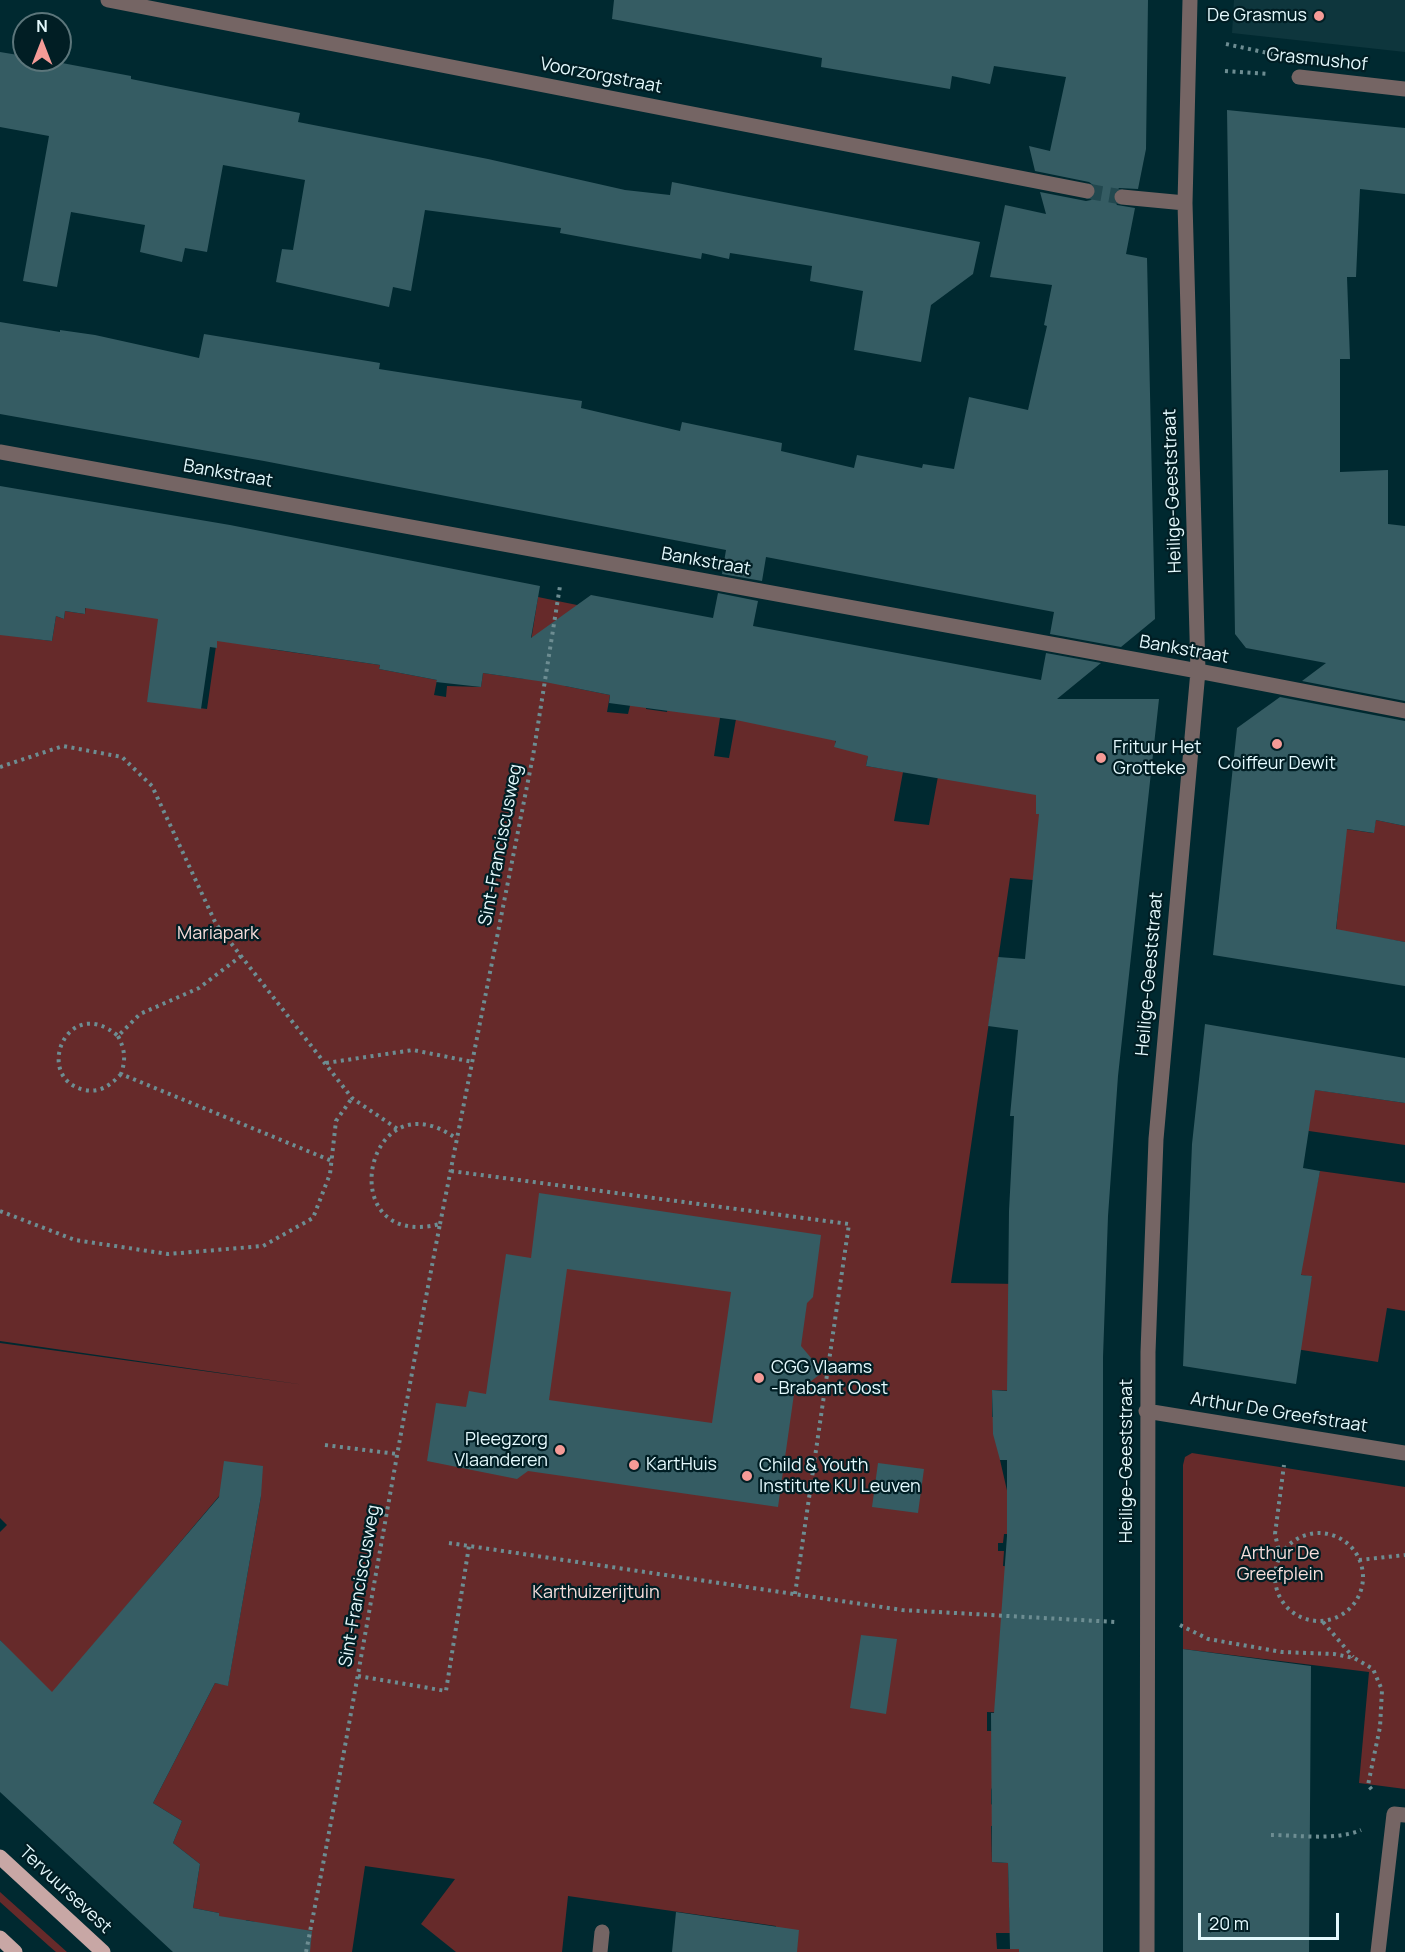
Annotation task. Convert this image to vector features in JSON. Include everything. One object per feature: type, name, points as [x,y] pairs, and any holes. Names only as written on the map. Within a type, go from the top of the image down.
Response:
[{"type":"main road","name":"Tervuursevest","points":[[0,1857],[103,1952]]},
{"type":"main road","points":[[0,1938],[15,1952]]},
{"type":"street","name":"Voorzorgstraat","points":[[108,0],[1087,191]]},
{"type":"street","name":"Heilige-Geeststraat","points":[[1147,1952],[1146,1411],[1156,1139],[1198,671],[1185,203],[1190,0]]},
{"type":"street","name":"Grasmushof","points":[[1299,77],[1405,89]]},
{"type":"street","points":[[1122,197],[1185,203]]},
{"type":"street","name":"Bankstraat","points":[[0,452],[1198,671],[1405,711]]},
{"type":"street","name":"Arthur De Greefstraat","points":[[1146,1411],[1405,1453]]},
{"type":"street","points":[[1378,1952],[1399,1814]]},
{"type":"street","points":[[600,1952],[602,1932]]},
{"type":"path","points":[[1226,45],[1279,56]]},
{"type":"path","name":"Grasmushof","points":[[1225,71],[1299,77]]},
{"type":"path","name":"Sint-Franciscusweg","points":[[306,1952],[326,1860],[397,1454],[533,756],[566,556]]},
{"type":"path","points":[[0,767],[63,746],[122,756],[152,786],[216,924],[352,1098],[399,1130]]},
{"type":"path","points":[[118,1036],[140,1014],[199,988],[241,956]]},
{"type":"path","points":[[83,1024],[109,1028],[118,1036],[124,1048],[125,1062],[121,1074],[112,1084],[100,1090],[87,1090],[74,1087],[64,1077],[58,1065],[58,1052],[62,1040],[71,1030],[83,1024]]},
{"type":"path","points":[[325,1063],[413,1050],[473,1062]]},
{"type":"path","points":[[121,1074],[332,1161]]},
{"type":"path","points":[[0,1211],[75,1240],[168,1254],[263,1246],[314,1218],[330,1174],[336,1121],[352,1098]]},
{"type":"path","points":[[441,1224],[425,1228],[395,1221],[383,1210],[375,1197],[370,1182],[371,1167],[376,1152],[386,1139],[399,1130],[414,1125],[430,1125],[444,1130],[457,1139]]},
{"type":"path","points":[[451,1171],[849,1224],[795,1594]]},
{"type":"path","points":[[1280,1556],[1275,1534],[1288,1435]]},
{"type":"path","points":[[325,1445],[397,1454]]},
{"type":"path","points":[[1329,1534],[1352,1548],[1359,1560],[1363,1574],[1362,1588],[1356,1600],[1336,1618],[1323,1622],[1309,1621],[1285,1606],[1278,1595],[1275,1568],[1280,1556],[1289,1545],[1301,1537],[1329,1534]]},
{"type":"path","points":[[449,1543],[902,1610],[1182,1624],[1209,1640],[1354,1658]]},
{"type":"path","points":[[358,1676],[446,1691],[469,1546]]},
{"type":"path","points":[[1359,1560],[1405,1555]]},
{"type":"path","points":[[1323,1622],[1354,1658],[1373,1669],[1382,1690],[1380,1726],[1368,1785],[1399,1814]]},
{"type":"path","points":[[1270,1835],[1338,1835]]},
{"type":"shaded area","name":"De Grasmus","points":[[1234,0],[1405,0],[1405,52],[1232,33]]},
{"type":"green space","points":[[87,588],[159,615],[183,706],[207,709],[221,611],[270,649],[380,665],[379,669],[437,680],[434,695],[446,697],[447,686],[481,687],[483,673],[525,679],[538,597],[577,605],[565,686],[610,695],[607,712],[628,714],[639,669],[651,671],[646,709],[667,712],[670,696],[722,705],[714,756],[729,758],[738,708],[836,738],[835,747],[872,737],[866,766],[903,772],[894,821],[929,825],[939,771],[1046,781],[1033,880],[1010,878],[951,1283],[1020,1284],[1017,1391],[992,1390],[992,1417],[1010,1417],[1000,1460],[1017,1534],[1004,1534],[1003,1543],[998,1543],[998,1551],[1004,1551],[1003,1566],[1022,1567],[1021,1600],[1103,1605],[1103,1638],[1001,1632],[1009,1713],[987,1712],[987,1731],[1015,1731],[991,1790],[991,1804],[1018,1825],[991,1826],[992,1862],[1008,1863],[1010,1933],[996,1933],[997,1949],[1019,1949],[1019,1952],[778,1952],[776,1926],[568,1896],[562,1952],[456,1952],[421,1924],[455,1879],[365,1866],[352,1952],[276,1952],[255,1922],[246,1920],[245,1923],[218,1919],[219,1913],[193,1908],[200,1864],[173,1843],[182,1821],[153,1803],[215,1683],[228,1685],[261,1496],[226,1488],[50,1696],[0,1640],[0,1532],[7,1525],[0,1518],[0,1343],[305,1385],[0,1341],[0,597],[28,638],[52,641],[56,616],[64,619],[65,611],[85,614]]},
{"type":"green space","points":[[1376,820],[1405,826],[1405,942],[1336,931],[1346,829],[1373,833]]},
{"type":"green space","points":[[1296,1087],[1405,1103],[1405,1145],[1268,1125]]},
{"type":"green space","points":[[1320,1171],[1405,1183],[1405,1311],[1387,1308],[1378,1362],[1283,1347],[1312,1277],[1298,1274]]},
{"type":"green space","name":"Arthur De Greefplein","points":[[1192,1453],[1405,1487],[1405,1789],[1359,1783],[1369,1672],[1183,1649],[1183,1465],[1185,1457]]},
{"type":"green space","points":[[0,1892],[67,1952],[56,1952],[49,1946],[0,1902]]},
{"type":"building","points":[[614,0],[1148,0],[1146,149],[1138,189],[1119,188],[1112,197],[1117,205],[1135,208],[1126,254],[1147,258],[1155,619],[1121,647],[1050,634],[1054,612],[766,557],[762,581],[722,574],[726,550],[264,461],[0,414],[0,322],[95,335],[199,358],[204,334],[380,363],[379,369],[582,401],[581,408],[680,431],[682,422],[782,443],[781,451],[854,468],[857,455],[922,468],[923,464],[954,469],[969,397],[1028,410],[1047,326],[1044,325],[1052,285],[990,277],[1005,205],[1046,214],[1040,192],[1086,201],[1091,200],[1096,193],[1096,187],[1089,182],[1035,171],[1029,146],[1050,151],[1066,77],[994,66],[990,84],[952,76],[950,89],[821,67],[822,58],[612,19]]},
{"type":"building","points":[[0,52],[12,54],[12,72],[72,72],[72,65],[300,113],[298,122],[488,159],[625,190],[670,195],[672,182],[980,242],[973,274],[931,305],[921,362],[854,350],[863,291],[810,281],[812,266],[730,253],[729,259],[702,253],[701,259],[560,233],[561,228],[425,210],[411,291],[393,287],[389,307],[276,282],[282,249],[293,250],[305,180],[223,165],[207,252],[185,248],[182,262],[140,252],[145,225],[71,212],[57,287],[23,281],[49,136],[0,127]]},
{"type":"building","points":[[1227,110],[1405,128],[1405,194],[1360,189],[1356,277],[1347,277],[1350,359],[1340,359],[1340,472],[1388,470],[1388,524],[1405,526],[1405,701],[1302,681],[1326,663],[1246,648],[1235,634]]},
{"type":"building","points":[[0,486],[230,525],[540,586],[531,638],[591,595],[713,618],[718,593],[758,601],[753,626],[1041,680],[1046,653],[1101,663],[1057,699],[1159,699],[1118,1076],[1108,1216],[1103,1357],[1103,1952],[1019,1952],[1019,1949],[1010,1949],[1008,1863],[992,1862],[991,1713],[994,1713],[1007,1536],[1007,1460],[1000,1460],[993,1434],[992,1390],[1007,1391],[1009,1211],[1014,1116],[1010,1116],[1018,1030],[988,1026],[998,957],[1025,959],[1039,814],[1036,814],[1036,795],[866,766],[868,756],[834,747],[836,741],[736,720],[609,703],[610,695],[545,682],[483,673],[481,687],[436,682],[437,680],[379,669],[380,665],[217,641],[217,648],[210,647],[201,709],[147,702],[158,619],[85,608],[85,614],[65,611],[64,619],[56,616],[52,641],[0,635]]},
{"type":"building","points":[[1280,697],[1405,721],[1405,826],[1376,820],[1374,833],[1347,829],[1336,929],[1405,942],[1405,986],[1213,955],[1237,728]]},
{"type":"building","points":[[1205,1024],[1405,1058],[1405,1103],[1315,1090],[1303,1168],[1320,1171],[1301,1275],[1312,1276],[1296,1384],[1183,1366],[1192,1144]]},
{"type":"building","name":"KartHuis","points":[[539,1193],[821,1235],[813,1297],[807,1303],[801,1346],[823,1372],[794,1394],[778,1507],[528,1471],[517,1479],[427,1461],[436,1403],[466,1407],[469,1391],[486,1394],[506,1254],[531,1258]],"holes":[[[567,1269],[731,1292],[712,1423],[549,1400]]]},
{"type":"building","points":[[224,1461],[263,1466],[261,1496],[228,1686],[215,1683],[153,1803],[182,1821],[173,1843],[200,1864],[193,1908],[219,1913],[219,1916],[312,1931],[310,1952],[173,1952],[0,1792],[0,1640],[52,1692],[219,1497]]},
{"type":"building","points":[[878,1463],[924,1469],[918,1513],[872,1507]]},
{"type":"building","points":[[861,1635],[897,1639],[886,1714],[850,1708]]},
{"type":"building","points":[[1183,1649],[1311,1666],[1309,1952],[1183,1952]]},
{"type":"building","points":[[676,1912],[799,1930],[797,1952],[672,1952]]},
{"type":"tunnel","points":[[1087,191],[1122,197]]},
{"type":"place","name":"De Grasmus","points":[[1319,16]]},
{"type":"place","name":"Coiffeur Dewit","points":[[1277,744]]},
{"type":"place","name":"Frituur Het Grotteke","points":[[1101,758]]},
{"type":"place","name":"CGG Vlaams -Brabant Oost","points":[[759,1378]]},
{"type":"place","name":"Pleegzorg Vlaanderen","points":[[560,1450]]},
{"type":"place","name":"KartHuis","points":[[634,1465]]},
{"type":"place","name":"Child & Youth Institute KU Leuven","points":[[747,1476]]},
{"type":"park label","name":"Mariapark","points":[[218,934]]},
{"type":"park label","name":"Karthuizerijtuin","points":[[596,1593]]}]
